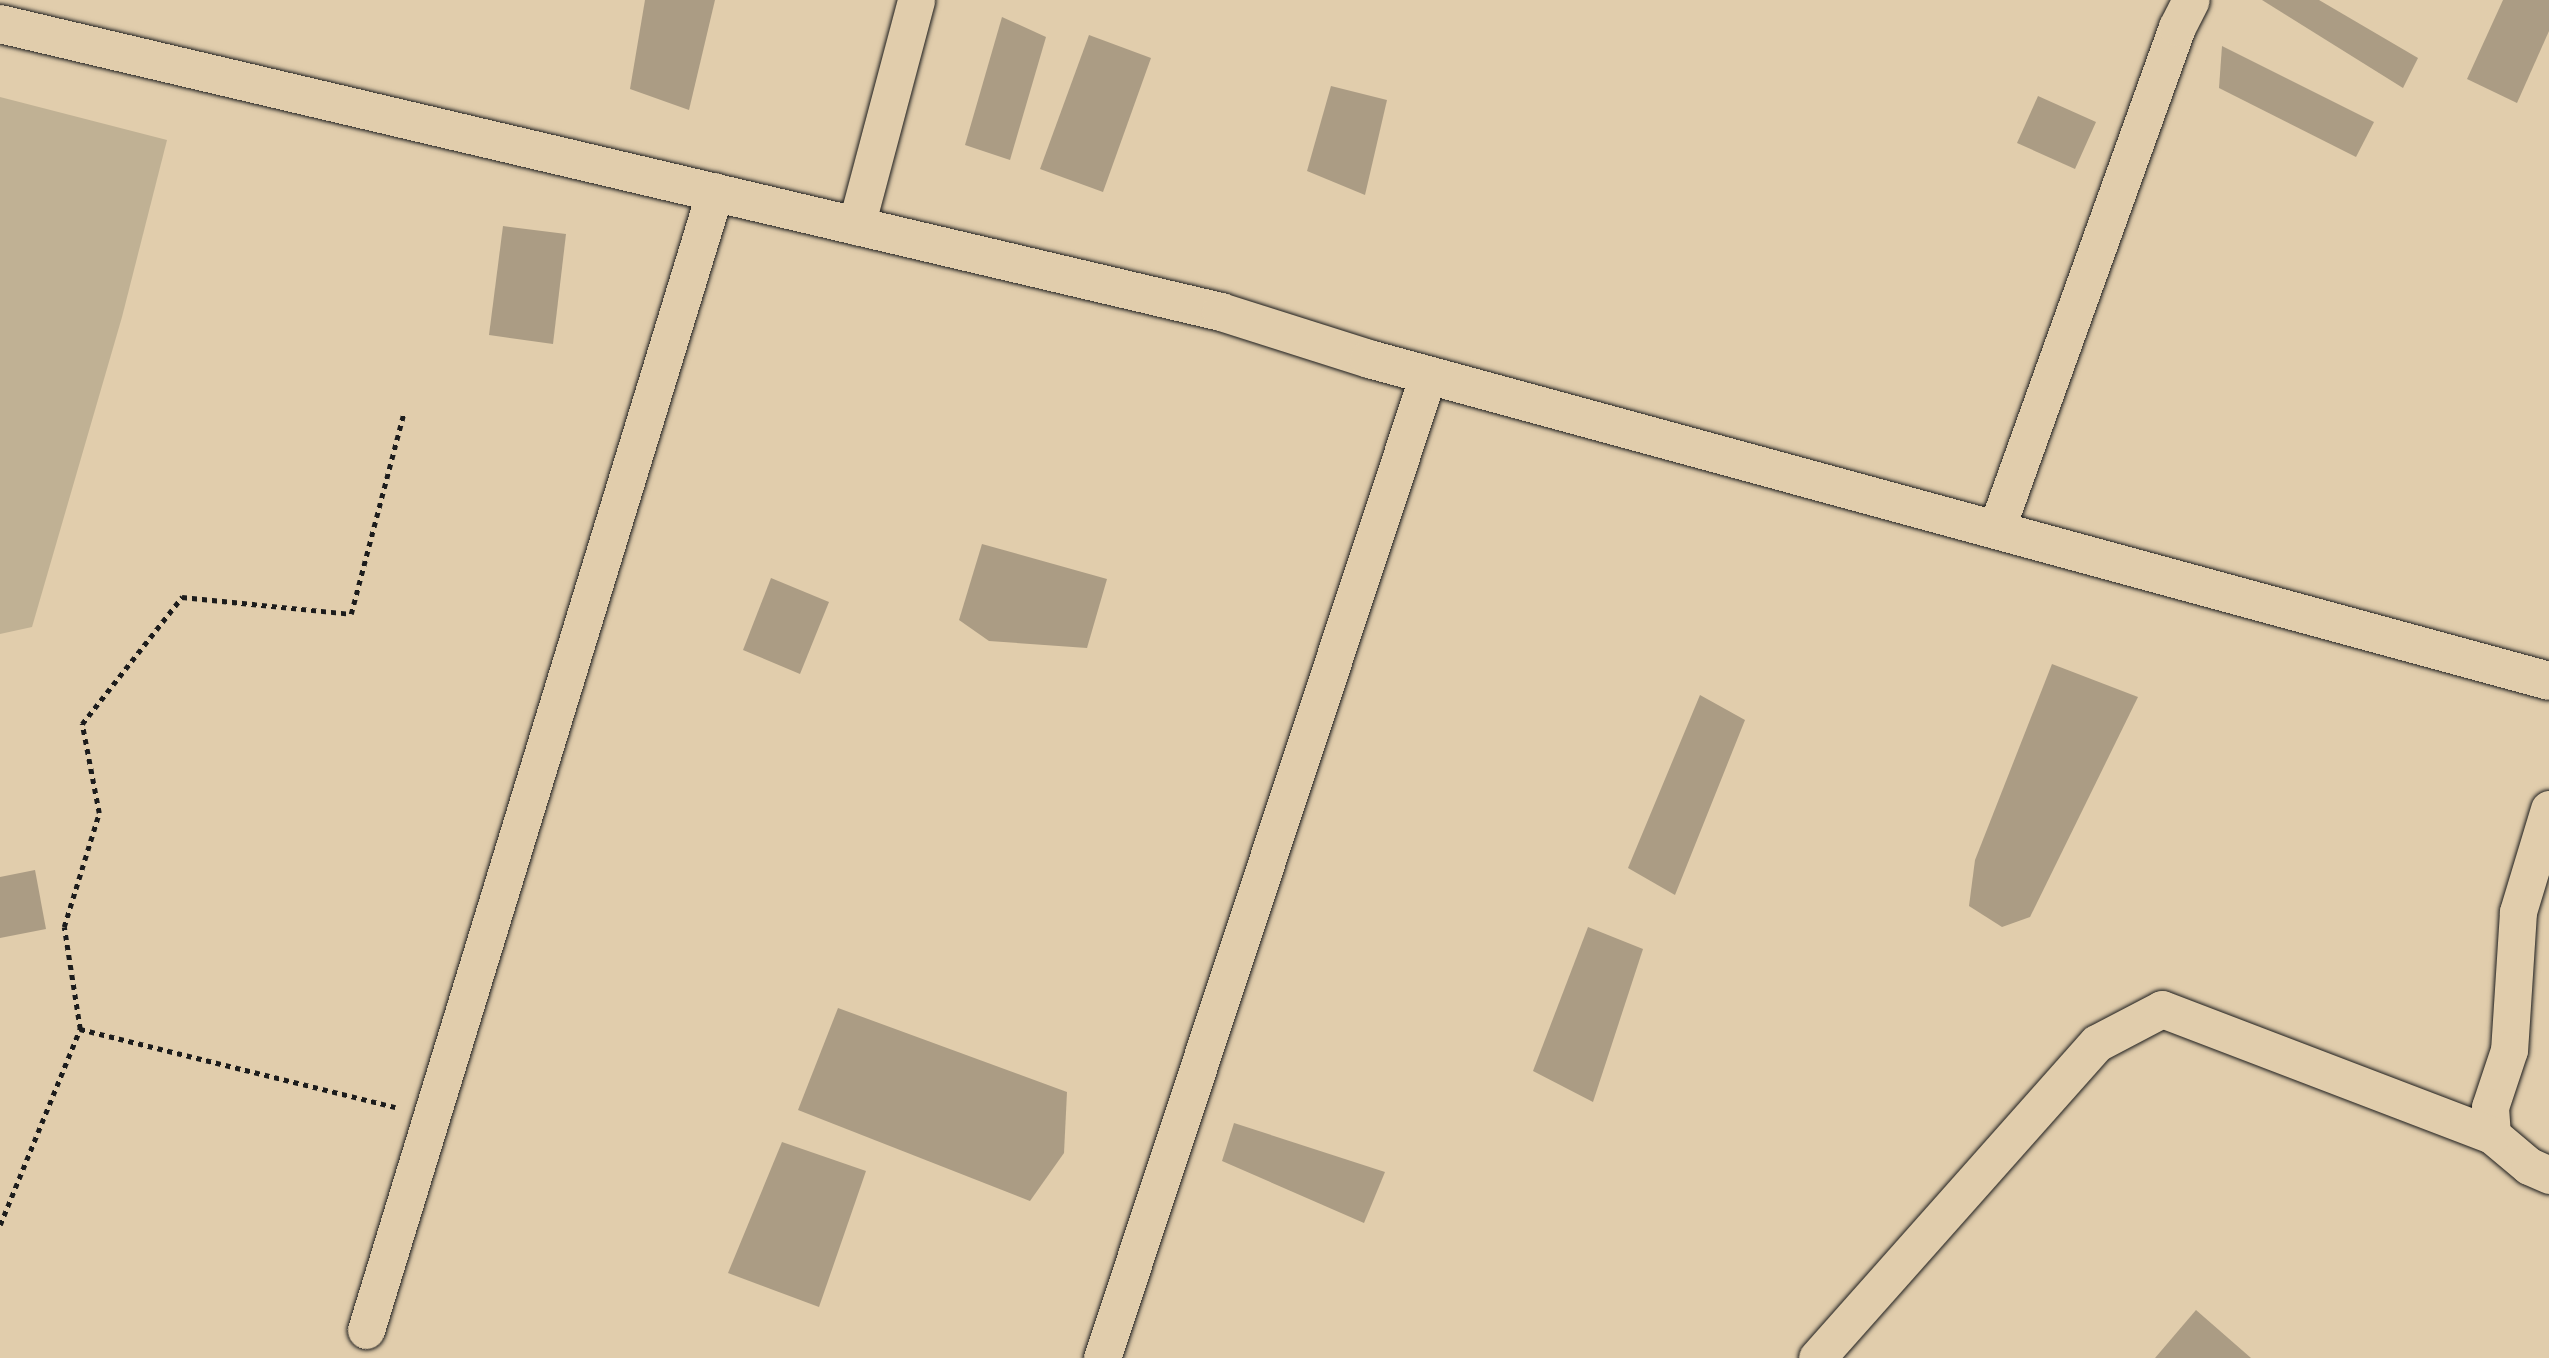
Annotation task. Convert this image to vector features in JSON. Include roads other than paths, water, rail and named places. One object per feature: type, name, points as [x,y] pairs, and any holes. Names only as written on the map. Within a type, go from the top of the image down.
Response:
[{"type":"street","points":[[856,226],[916,0]]},
{"type":"street","points":[[1997,527],[2177,27],[2191,0]]},
{"type":"street","points":[[0,24],[1221,312],[1428,375],[1997,527],[2549,681]]},
{"type":"street","points":[[366,1330],[715,191]]},
{"type":"street","points":[[1102,1358],[1428,375]]},
{"type":"street","points":[[2492,1135],[2490,1107],[2509,1050],[2518,912],[2549,809]]},
{"type":"street","points":[[1817,1358],[2097,1043],[2162,1009],[2492,1135],[2529,1166],[2549,1175]]}]
